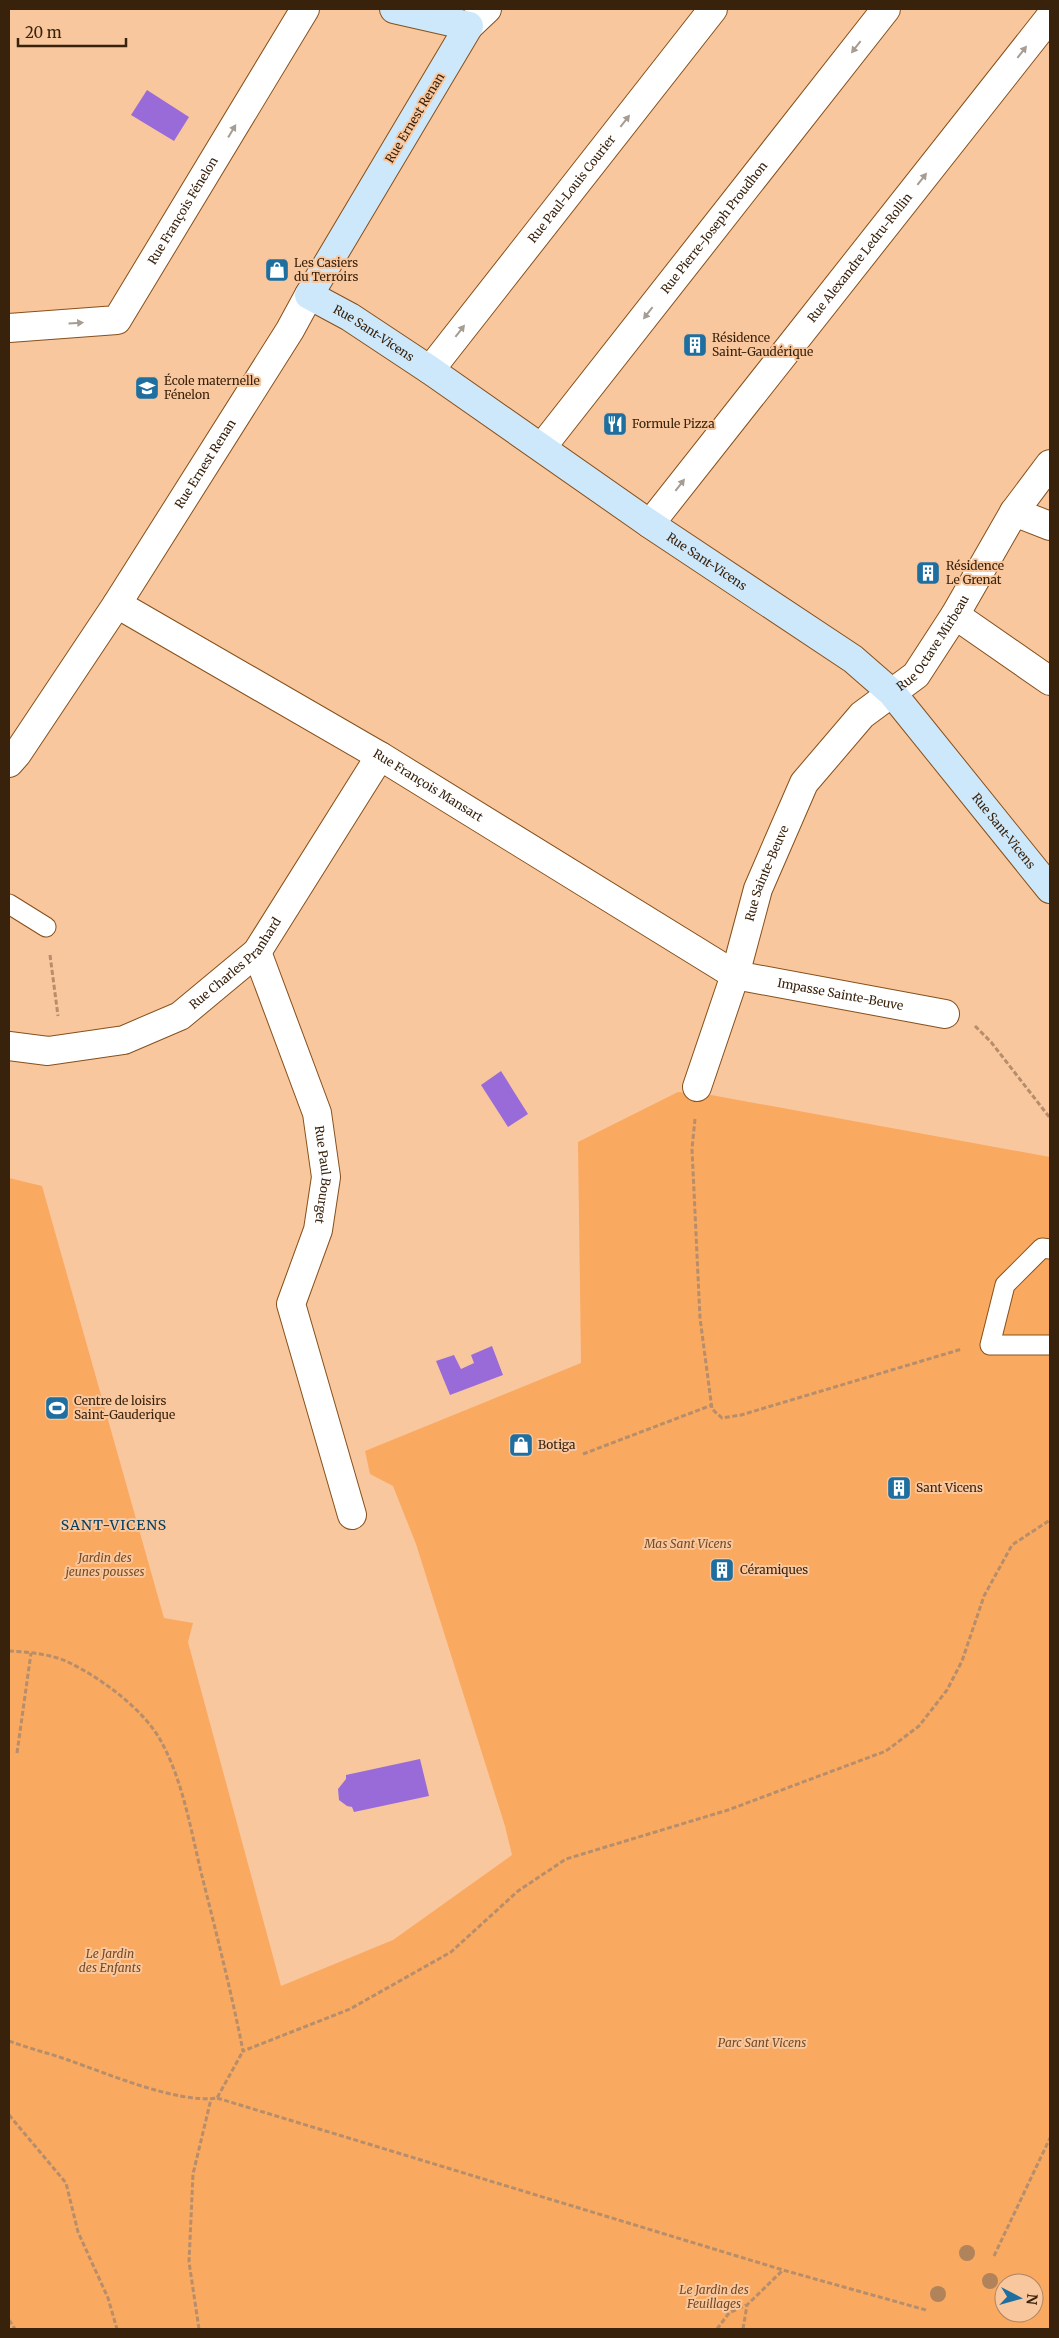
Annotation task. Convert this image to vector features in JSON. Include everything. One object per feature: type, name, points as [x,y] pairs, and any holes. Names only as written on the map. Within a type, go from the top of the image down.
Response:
[{"type":"main road","points":[[394,9],[478,17]]},
{"type":"main road","name":"Rue Ernest Renan","points":[[309,296],[478,17]]},
{"type":"main road","name":"Rue Sant-Vicens","points":[[309,296],[350,318],[430,370],[650,524],[853,659],[892,693],[1050,889]]},
{"type":"street","name":"Rue François Fénelon","points":[[9,328],[117,320],[306,9]]},
{"type":"street","name":"Rue Paul-Louis Courier","points":[[430,370],[713,9]]},
{"type":"street","name":"Rue Pierre-Joseph Proudhon","points":[[542,447],[886,9]]},
{"type":"street","name":"Rue Alexandre Ledru-Rollin","points":[[650,524],[1050,16]]},
{"type":"street","name":"Rue Ernest Renan","points":[[9,763],[17,754],[117,604],[290,330],[309,296]]},
{"type":"street","name":"Rue Octave Mirbeau","points":[[892,693],[916,675],[955,615],[1014,512],[1050,464]]},
{"type":"street","points":[[1014,512],[1050,526]]},
{"type":"street","name":"Rue François Mansart","points":[[117,604],[380,756],[735,975]]},
{"type":"street","points":[[955,615],[1050,681]]},
{"type":"street","name":"Rue Sainte-Beuve","points":[[697,1087],[735,975],[758,889],[804,783],[862,715],[892,693]]},
{"type":"street","name":"Rue Charles Pranhard","points":[[9,1046],[48,1051],[124,1040],[180,1016],[257,952],[380,756]]},
{"type":"street","name":"Rue Paul Bourget","points":[[257,952],[317,1113],[326,1177],[318,1230],[291,1304],[352,1515]]},
{"type":"street","name":"Impasse Sainte-Beuve","points":[[735,975],[946,1014]]},
{"type":"lane","points":[[9,904],[46,927]]},
{"type":"lane","points":[[1050,1249],[1042,1248],[1006,1284],[990,1345],[1050,1345]]},
{"type":"path","points":[[46,927],[63,1049]]},
{"type":"path","points":[[946,1014],[972,1022],[991,1042],[1050,1118]]},
{"type":"path","points":[[697,1087],[692,1149],[700,1308],[712,1410],[722,1418],[741,1415],[950,1352],[990,1345]]},
{"type":"path","points":[[583,1454],[712,1405]]},
{"type":"path","points":[[217,2098],[243,2051],[350,2009],[451,1952],[518,1891],[566,1859],[728,1810],[886,1751],[919,1726],[947,1690],[962,1661],[984,1596],[1012,1545],[1050,1520]]},
{"type":"path","points":[[9,1651],[31,1652],[67,1661],[110,1688],[144,1718],[162,1742],[178,1782],[235,2009],[243,2051]]},
{"type":"path","points":[[17,1753],[31,1652]]},
{"type":"path","points":[[9,2041],[150,2087],[175,2094],[211,2099],[217,2098],[783,2270],[926,2310]]},
{"type":"path","points":[[199,2329],[189,2262],[192,2183],[211,2099]]},
{"type":"path","points":[[9,2116],[66,2183],[78,2232],[108,2298],[117,2329]]},
{"type":"path","points":[[994,2256],[1050,2138]]},
{"type":"path","points":[[717,2329],[729,2313],[747,2305],[783,2270]]},
{"type":"path","points":[[743,2329],[747,2305]]},
{"type":"path","points":[[9,2320],[15,2329]]},
{"type":"green space","name":"Parc Sant Vicens","points":[[678,1092],[711,1095],[1050,1157],[1050,2329],[9,2329],[9,1178],[42,1186],[164,1618],[193,1623],[188,1642],[281,1986],[393,1940],[512,1855],[505,1826],[416,1544],[393,1486],[370,1474],[365,1451],[581,1363],[578,1142]]},
{"type":"shaded area","points":[[147,90],[189,117],[174,141],[131,115]]},
{"type":"shaded area","points":[[501,1071],[528,1114],[508,1127],[481,1085]]},
{"type":"shaded area","points":[[492,1346],[503,1375],[450,1395],[436,1361],[454,1355],[461,1369],[474,1363],[471,1355]]},
{"type":"shaded area","points":[[420,1759],[429,1796],[354,1812],[352,1807],[339,1800],[338,1789],[346,1779],[346,1775]]},
{"type":"place","name":"Les Casiers du Terroirs","points":[[277,270]]},
{"type":"place","name":"Résidence Saint-Gaudérique","points":[[695,345]]},
{"type":"place","name":"École maternelle Fénelon","points":[[147,388]]},
{"type":"place","name":"Formule Pizza","points":[[615,424]]},
{"type":"place","name":"Résidence Le Grenat","points":[[928,573]]},
{"type":"place","name":"Centre de loisirs Saint-Gauderique","points":[[57,1408]]},
{"type":"place","name":"Botiga","points":[[521,1445]]},
{"type":"place","name":"Sant Vicens","points":[[899,1488]]},
{"type":"place","name":"Céramiques","points":[[722,1570]]},
{"type":"district","name":"SANT-VICENS","points":[[114,1525]]},
{"type":"park label","name":"Mas Sant Vicens","points":[[688,1544]]},
{"type":"park label","name":"Jardin des jeunes pousses","points":[[105,1565]]},
{"type":"park label","name":"Le Jardin des Enfants","points":[[110,1961]]},
{"type":"park label","name":"Le Jardin des Feuillages","points":[[714,2297]]}]
